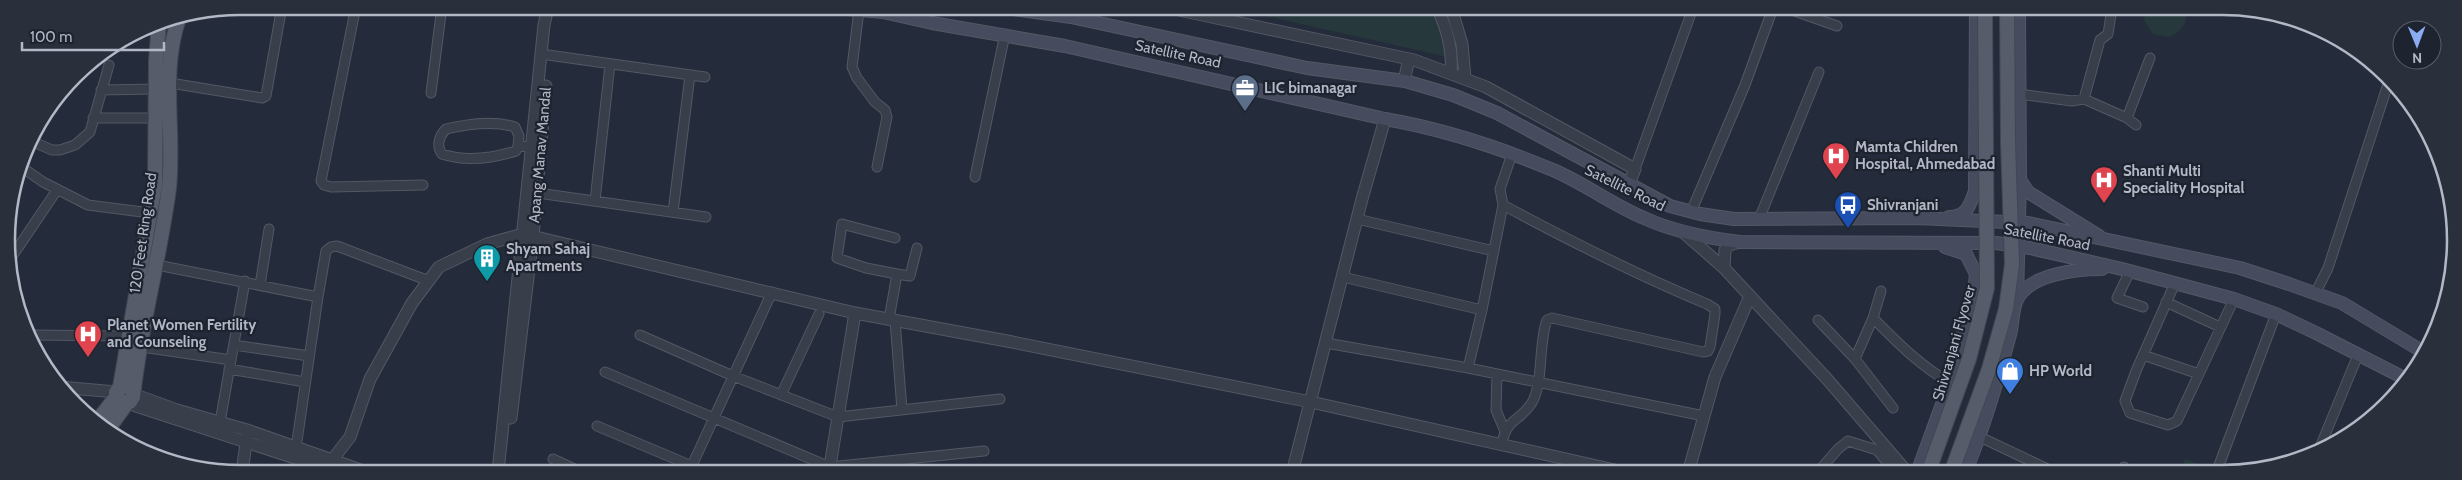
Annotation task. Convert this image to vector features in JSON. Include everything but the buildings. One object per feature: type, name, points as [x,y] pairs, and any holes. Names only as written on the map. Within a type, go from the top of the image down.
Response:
[{"type":"main road","name":"Satellite Road","points":[[897,15],[932,23],[1005,34],[1219,80],[1454,134],[1554,170],[1644,218],[1682,232],[1712,239],[1740,242],[1996,243],[2126,270],[2234,299],[2276,314],[2401,377]]},
{"type":"main road","name":"Satellite Road","points":[[1057,15],[1307,68],[1404,81],[1453,94],[1497,113],[1670,206],[1691,212],[1734,219],[1917,218],[1974,222],[2020,221],[2240,268],[2342,303],[2419,348]]},
{"type":"main road","points":[[1920,465],[1950,382],[1973,300],[1976,274],[1974,244],[1976,15]]},
{"type":"main road","name":"Shivranjani Flyover","points":[[1931,465],[1969,359],[1987,288],[1985,15]]},
{"type":"main road","points":[[1954,465],[1994,352],[2006,309],[2012,264],[2008,143],[2007,15]]},
{"type":"main road","points":[[1968,465],[1980,437],[2011,334],[2017,298],[2020,221],[2019,15]]},
{"type":"main road","name":"120 Feet Ring Road","points":[[111,424],[125,395],[142,347],[157,265],[169,186],[170,62],[178,24]]},
{"type":"main road","name":"120 Feet Ring Road","points":[[101,417],[125,395],[129,336],[155,185],[155,89],[158,30]]},
{"type":"main road","points":[[2020,180],[2028,192],[2107,241]]},
{"type":"main road","points":[[1917,218],[1957,217],[1968,211],[1975,191]]},
{"type":"main road","points":[[1916,243],[1950,248],[1966,254],[1976,274]]},
{"type":"main road","points":[[2017,298],[2027,288],[2041,280],[2070,271],[2126,270]]},
{"type":"street","points":[[170,82],[262,98],[266,96],[281,15]]},
{"type":"street","points":[[354,15],[321,181],[324,185],[331,187],[423,184]]},
{"type":"street","points":[[431,93],[441,15]]},
{"type":"street","points":[[547,15],[544,25],[531,147],[532,192],[706,216]]},
{"type":"street","name":"Apang Manav Mandal","points":[[505,465],[551,25],[549,15]]},
{"type":"street","points":[[858,15],[852,67],[857,78],[875,102],[885,110],[887,116],[877,167]]},
{"type":"street","points":[[1203,15],[1409,59],[1466,78],[1635,168]]},
{"type":"street","points":[[1440,15],[1452,52],[1451,73]]},
{"type":"street","points":[[1453,15],[1462,44],[1466,78]]},
{"type":"street","points":[[1629,184],[1690,15]]},
{"type":"street","points":[[1691,212],[1745,85],[1770,15]]},
{"type":"street","points":[[1806,15],[1837,26]]},
{"type":"street","points":[[2084,99],[2100,40],[2108,34],[2111,15]]},
{"type":"street","points":[[975,177],[1005,34]]},
{"type":"street","points":[[548,55],[704,77]]},
{"type":"street","points":[[2127,118],[2150,58]]},
{"type":"street","points":[[1404,81],[1409,59]]},
{"type":"street","points":[[595,201],[610,64]]},
{"type":"street","points":[[37,143],[52,150],[70,147],[90,132],[109,65]]},
{"type":"street","points":[[1759,219],[1819,72]]},
{"type":"street","points":[[673,212],[690,75]]},
{"type":"street","points":[[2315,294],[2328,268],[2387,87]]},
{"type":"street","points":[[101,90],[155,89]]},
{"type":"street","points":[[2019,94],[2072,101],[2084,99],[2127,118],[2136,125]]},
{"type":"street","points":[[93,118],[155,118]]},
{"type":"street","points":[[1294,465],[1385,119]]},
{"type":"street","points":[[505,124],[515,127],[519,136],[518,146],[516,152],[501,156],[464,159],[442,154],[439,150],[439,138],[446,129],[466,125],[505,124]]},
{"type":"street","points":[[518,146],[531,147]]},
{"type":"street","points":[[1468,368],[1482,310],[1503,205],[1500,189],[1512,154]]},
{"type":"street","points":[[26,170],[57,190],[88,205],[150,213]]},
{"type":"street","points":[[15,252],[57,190]]},
{"type":"street","points":[[1503,205],[1619,266],[1715,309],[1710,346],[1708,351],[1703,352],[1552,318],[1547,320],[1538,382],[1532,404],[1504,429]]},
{"type":"street","points":[[1357,220],[1494,252]]},
{"type":"street","points":[[894,238],[842,224],[837,258],[866,268],[910,276],[917,248]]},
{"type":"street","points":[[260,285],[269,228]]},
{"type":"street","points":[[1682,232],[1724,268],[1901,465]]},
{"type":"street","points":[[499,465],[528,235]]},
{"type":"street","points":[[333,465],[350,437],[370,379],[412,303],[439,267],[487,244],[528,235],[855,313],[1311,402],[1594,465]]},
{"type":"street","points":[[1724,268],[1725,250],[1740,242]]},
{"type":"street","points":[[296,448],[326,251],[331,247],[337,246],[429,281]]},
{"type":"street","points":[[157,265],[318,297]]},
{"type":"street","points":[[2126,270],[2117,298],[2143,307]]},
{"type":"street","points":[[897,274],[892,320],[902,410]]},
{"type":"street","points":[[1343,277],[1482,310]]},
{"type":"street","points":[[220,422],[245,281]]},
{"type":"street","points":[[2175,283],[2125,401],[2130,413],[2172,424],[2177,421],[2234,299]]},
{"type":"street","points":[[1854,359],[1873,318],[1881,291]]},
{"type":"street","points":[[693,465],[772,292]]},
{"type":"street","points":[[1690,465],[1715,377],[1750,296]]},
{"type":"street","points":[[2166,302],[2220,327]]},
{"type":"street","points":[[830,465],[855,313]]},
{"type":"street","points":[[781,394],[819,314]]},
{"type":"street","points":[[2219,465],[2276,314]]},
{"type":"street","points":[[1873,318],[1934,374],[1950,382]]},
{"type":"street","points":[[1818,320],[1854,359],[1893,408]]},
{"type":"street","points":[[36,335],[129,336]]},
{"type":"street","points":[[640,335],[734,376],[838,417],[1000,399]]},
{"type":"street","points":[[1326,343],[1468,368],[1704,416]]},
{"type":"street","points":[[234,345],[309,356]]},
{"type":"street","points":[[142,347],[230,364],[306,382]]},
{"type":"street","points":[[2144,355],[2199,374]]},
{"type":"street","points":[[2322,442],[2358,355]]},
{"type":"street","points":[[605,372],[820,465]]},
{"type":"street","points":[[1496,374],[1496,410],[1504,429],[1502,443]]},
{"type":"street","points":[[71,388],[125,395],[247,430],[296,448],[326,465]]},
{"type":"street","points":[[125,395],[136,406],[321,465]]},
{"type":"street","points":[[597,426],[682,465]]},
{"type":"street","points":[[243,465],[247,430]]},
{"type":"street","points":[[1980,437],[2039,465]]},
{"type":"street","points":[[1825,465],[1848,441],[1877,450],[1889,465]]},
{"type":"street","points":[[863,465],[984,451]]},
{"type":"street","points":[[553,460],[565,465]]},
{"type":"shaded area","points":[[1261,15],[1447,15],[1454,33],[1457,59]]},
{"type":"shaded area","points":[[2145,15],[2186,15],[2181,29],[2169,37],[2153,34],[2144,20]]},
{"type":"shaded area","points":[[2185,459],[2202,465],[2183,465]]},
{"type":"place","name":"LIC bimanagar","points":[[1245,112]]},
{"type":"place","name":"Mamta Children Hospital, Ahmedabad","points":[[1836,180]]},
{"type":"place","name":"Shanti Multi Speciality Hospital","points":[[2104,204]]},
{"type":"place","name":"Shivranjani","points":[[1848,229]]},
{"type":"place","name":"Shyam Sahaj Apartments","points":[[487,282]]},
{"type":"place","name":"Planet Women Fertility and Counseling","points":[[88,358]]},
{"type":"place","name":"HP World","points":[[2010,395]]}]
